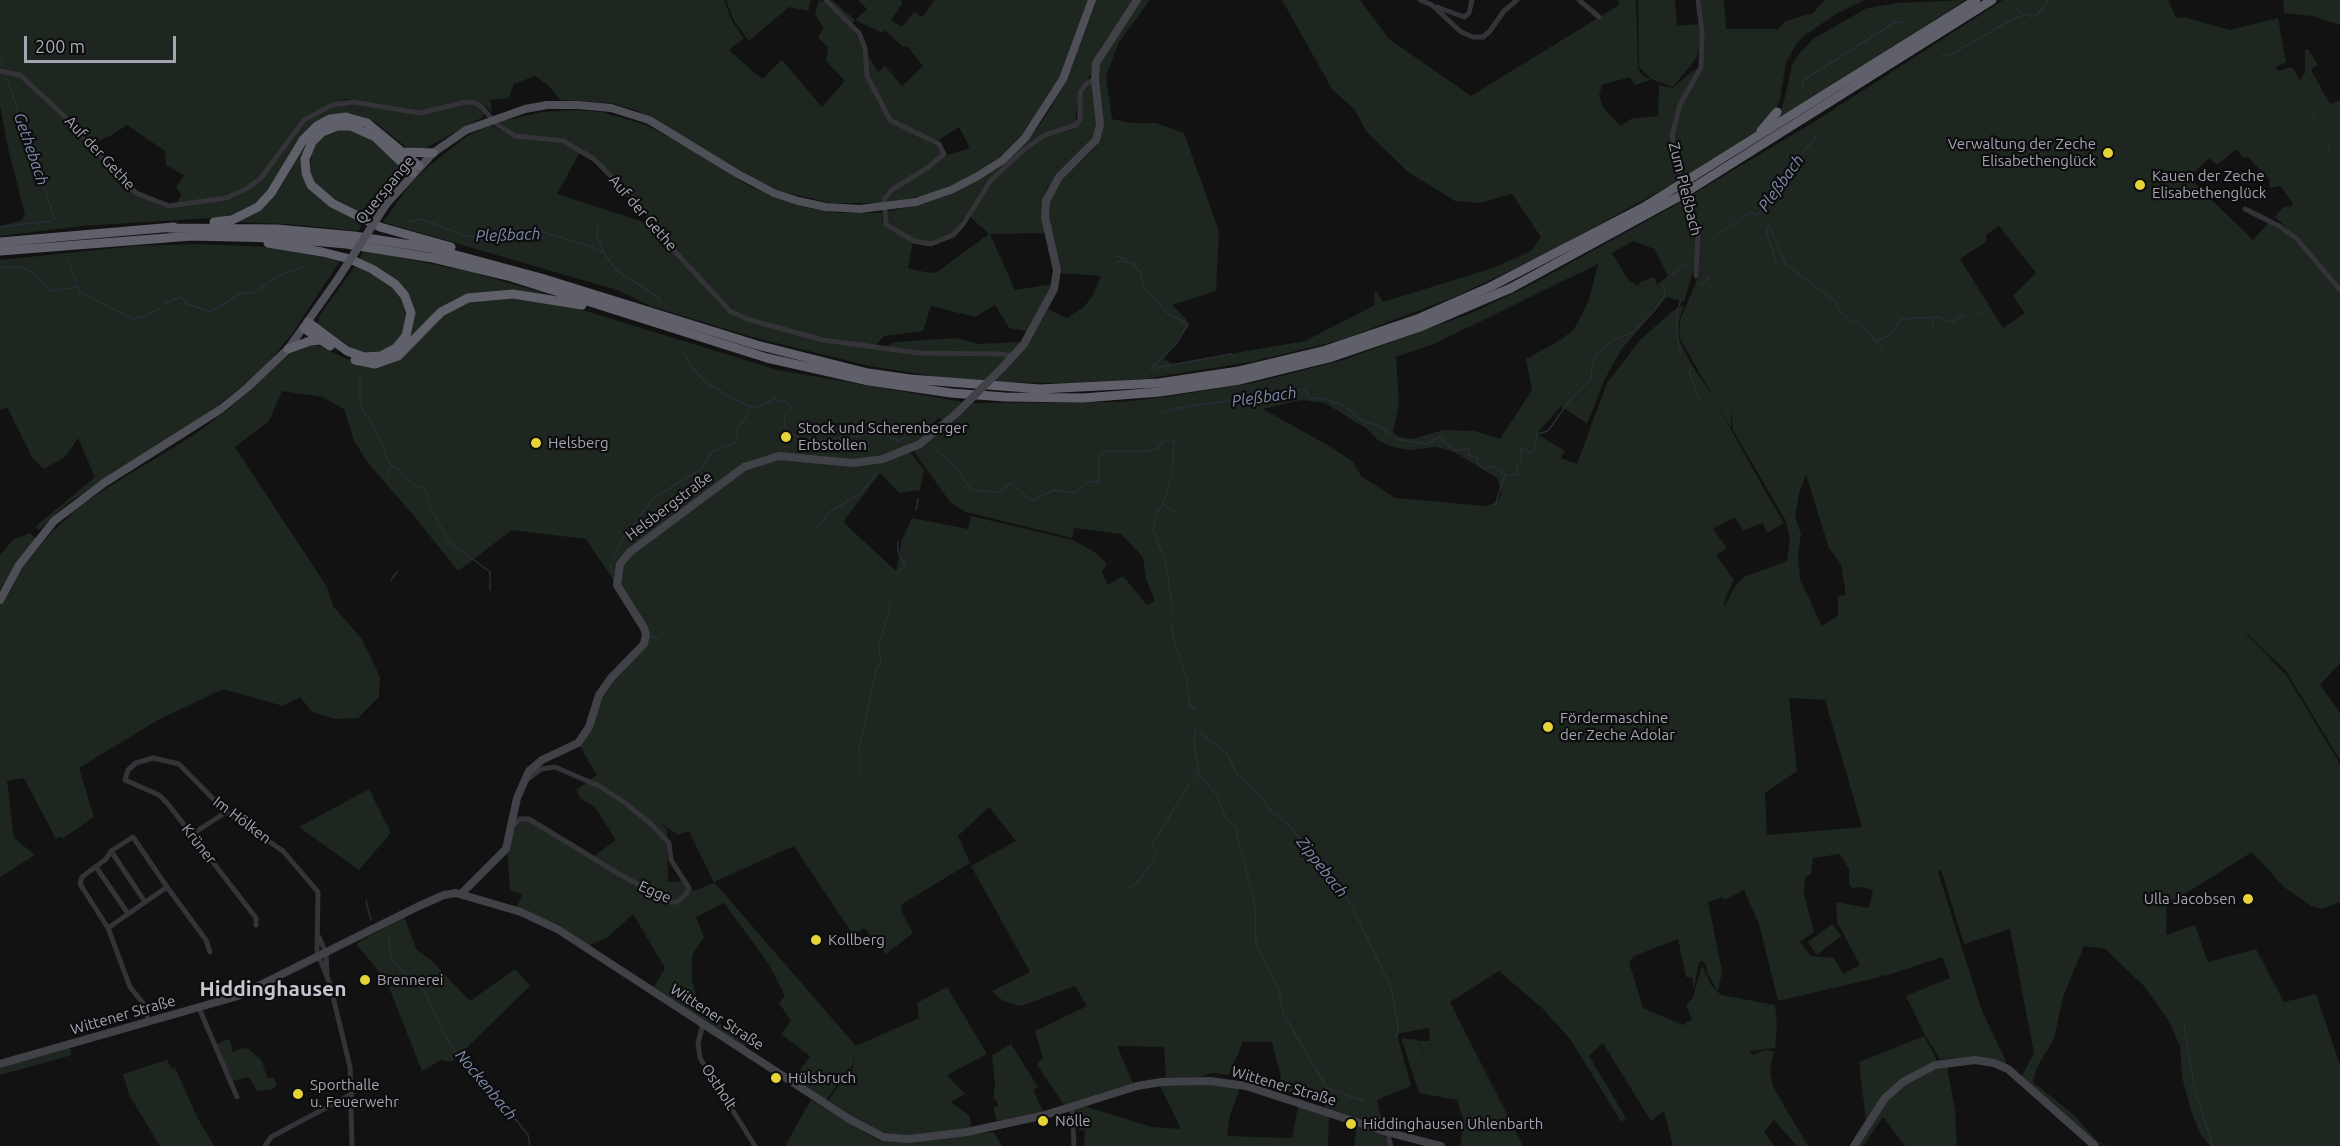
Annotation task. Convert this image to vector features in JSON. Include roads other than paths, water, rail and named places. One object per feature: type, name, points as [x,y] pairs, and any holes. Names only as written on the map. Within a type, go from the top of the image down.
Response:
[{"type":"highway","points":[[168,228],[267,228],[339,234],[430,248],[491,263],[756,345],[868,373],[992,387],[1074,389],[1141,385],[1212,376],[1293,359],[1417,319],[1490,287],[1577,244],[1725,159],[1976,0]]},
{"type":"highway","points":[[0,251],[192,236],[277,238],[384,249],[508,276],[807,368],[879,383],[951,393],[1038,398],[1134,395],[1222,383],[1294,368],[1420,327],[1559,263],[1680,196],[1992,0]]},
{"type":"highway","points":[[1725,159],[1764,129],[1777,112]]},
{"type":"highway","points":[[0,242],[168,228],[232,220],[258,207],[271,193],[303,140],[315,128],[330,119],[346,117],[367,123],[403,152],[416,169]]},
{"type":"highway","points":[[416,169],[375,137],[351,126],[337,126],[322,132],[313,141],[305,159],[306,173],[311,185],[332,204],[381,226],[462,251],[491,263]]},
{"type":"highway","points":[[403,152],[433,153]]},
{"type":"highway","points":[[192,236],[294,246],[350,259],[395,284],[405,296],[411,313],[406,336],[396,348],[381,356],[364,357],[347,351],[306,325]]},
{"type":"highway","points":[[306,325],[321,340],[357,361],[375,364],[384,362],[405,350],[441,312],[468,298],[500,293],[525,294],[631,315]]},
{"type":"highway","points":[[288,350],[310,341],[321,340]]},
{"type":"main road","name":"Querspange","points":[[0,600],[19,565],[54,521],[104,483],[220,409],[288,350],[387,203],[433,153],[466,130],[492,119],[547,105],[591,105],[611,108],[657,124],[738,174],[774,193],[826,207],[884,208],[916,202],[951,190],[1003,160],[1037,121],[1063,79],[1092,0]]},
{"type":"main road","name":"Helsbergstraße","points":[[460,894],[502,856],[509,842],[519,790],[529,771],[542,760],[578,743],[589,727],[599,695],[611,678],[644,644],[646,634],[644,628],[617,585],[620,564],[630,552],[744,467],[779,456],[853,463],[883,459],[920,444],[958,412],[1012,357],[1033,328],[1056,284],[1057,270],[1045,217],[1046,201],[1059,177],[1096,141],[1100,125],[1095,80],[1096,63],[1102,50],[1137,0]]},
{"type":"main road","name":"Wittener Straße","points":[[0,1064],[199,1008],[251,990],[431,900],[444,895],[460,894],[521,912],[559,930],[849,1119],[883,1137],[909,1139],[967,1132],[1023,1120],[1146,1084],[1221,1082],[1246,1086],[1387,1132],[1441,1146]]},
{"type":"main road","points":[[1854,1146],[1885,1098],[1903,1082],[1935,1065],[1975,1060],[1994,1063],[2008,1069],[2096,1146]]},
{"type":"street","points":[[826,0],[859,33],[865,48],[867,76],[890,120],[939,144],[944,154],[936,162],[886,195],[884,208],[886,224],[914,241],[931,244],[952,235],[963,224],[991,180],[1026,148],[1045,135],[1076,125],[1080,119],[1080,93],[1086,84],[1095,80]]},
{"type":"street","points":[[1420,0],[1464,17],[1468,13],[1472,0]]},
{"type":"street","points":[[1432,5],[1461,32],[1473,37],[1483,37],[1517,0]]},
{"type":"street","points":[[1579,0],[1599,17]]},
{"type":"street","name":"Zum Pleßbach","points":[[1696,276],[1698,235],[1672,136],[1680,105],[1701,67],[1702,32],[1698,0]]},
{"type":"street","name":"Auf der Gethe","points":[[0,71],[20,75],[60,112],[136,192],[169,206],[226,198],[246,189],[261,178],[304,120],[332,105],[352,102],[420,113],[470,102],[482,106],[492,119],[515,136],[563,141],[594,159],[645,211],[668,244],[730,311],[750,320],[823,340],[919,353],[1003,354],[1012,357]]},
{"type":"street","points":[[2245,209],[2279,226],[2297,239],[2340,291]]},
{"type":"street","name":"Im Hölken","points":[[125,780],[128,770],[145,759],[167,759],[179,764],[226,812],[283,851],[316,889],[319,897],[318,937],[322,955]]},
{"type":"street","name":"Egge","points":[[511,828],[520,819],[529,819],[619,874],[671,902],[677,902],[689,888],[675,868],[669,843],[662,834],[624,802],[598,786],[551,767],[537,771],[519,790]]},
{"type":"street","name":"Krüner","points":[[125,780],[159,795],[256,918],[256,925]]},
{"type":"street","points":[[191,835],[226,812]]},
{"type":"street","points":[[149,1022],[143,1003],[130,987],[108,928],[80,884],[82,877],[106,859],[111,851],[132,837],[206,940],[210,952]]},
{"type":"street","points":[[111,851],[146,902]]},
{"type":"street","points":[[96,867],[127,912]]},
{"type":"street","points":[[108,928],[127,912],[167,887]]},
{"type":"street","points":[[322,955],[344,1038],[352,1094],[352,1146]]},
{"type":"street","points":[[199,1008],[237,1097]]},
{"type":"street","name":"Ostholt","points":[[703,1024],[698,1043],[700,1058],[755,1146]]},
{"type":"street","points":[[265,1146],[278,1132],[352,1094]]},
{"type":"street","points":[[1072,1106],[1074,1146]]},
{"type":"street","points":[[1387,1132],[1391,1146]]},
{"type":"waterway","name":"Pleßbach","points":[[1942,55],[1948,56],[2013,19],[2026,14],[2032,17],[2039,13],[2048,0]]},
{"type":"waterway","points":[[2016,8],[2022,14]]},
{"type":"waterway","name":"Pleßbach","points":[[1802,86],[1804,80],[1895,22],[1906,23]]},
{"type":"waterway","points":[[0,58],[4,66]]},
{"type":"waterway","name":"Gethebach","points":[[7,78],[55,220]]},
{"type":"waterway","points":[[2313,112],[2315,121]]},
{"type":"waterway","name":"Pleßbach","points":[[1712,238],[1751,212],[1758,215],[1771,191],[1782,186],[1790,168],[1816,137]]},
{"type":"waterway","points":[[2327,143],[2331,153]]},
{"type":"waterway","name":"Pleßbach","points":[[407,222],[422,219],[465,236],[487,239],[542,232],[592,247],[604,253],[617,271],[658,297],[660,302]]},
{"type":"waterway","points":[[0,227],[52,221]]},
{"type":"waterway","points":[[598,224],[597,236],[604,252]]},
{"type":"waterway","points":[[1776,262],[1766,230],[1769,226],[1786,264],[1836,302],[1839,311],[1853,322],[1860,322],[1876,341],[1889,335],[1902,319],[1939,317],[1951,322],[1965,315]]},
{"type":"waterway","points":[[1117,256],[1126,260]]},
{"type":"waterway","name":"Pleßbach","points":[[68,260],[80,292],[133,319],[146,316],[160,308]]},
{"type":"waterway","points":[[1112,265],[1119,261],[1132,263],[1141,273],[1144,287],[1168,314],[1188,324],[1177,343],[1150,369],[1231,354],[1234,356]]},
{"type":"waterway","name":"Pleßbach","points":[[1668,278],[1685,264]]},
{"type":"waterway","name":"Pleßbach","points":[[0,267],[20,267],[32,272],[50,291],[77,287]]},
{"type":"waterway","name":"Pleßbach","points":[[165,304],[180,297],[187,304],[211,312],[241,293],[253,293],[278,276],[303,267]]},
{"type":"waterway","points":[[1700,286],[1710,277]]},
{"type":"waterway","name":"Pleßbach","points":[[1396,439],[1426,444],[1442,436],[1443,441],[1454,450],[1469,449],[1469,455],[1478,458],[1477,463],[1484,469],[1492,466],[1505,475],[1518,475],[1516,469],[1521,460],[1521,449],[1530,453],[1534,451],[1537,434],[1548,431],[1570,400],[1590,380],[1593,362],[1599,352],[1615,339],[1632,333],[1653,312],[1665,295],[1663,284]]},
{"type":"waterway","points":[[1681,300],[1677,311],[1677,334],[1681,353]]},
{"type":"waterway","points":[[1975,314],[1980,314]]},
{"type":"waterway","points":[[1933,317],[1933,325]]},
{"type":"waterway","points":[[1877,342],[1884,350]]},
{"type":"waterway","name":"Pleßbach","points":[[684,353],[704,381],[735,400],[755,408],[775,399],[786,402],[792,407],[786,413],[784,423],[788,431],[805,442],[869,435],[887,435],[899,441]]},
{"type":"waterway","points":[[1691,367],[1689,372],[1700,400]]},
{"type":"waterway","points":[[360,373],[362,408],[377,433],[391,466],[396,467],[414,485],[427,492],[427,500],[448,541],[490,572],[490,590]]},
{"type":"waterway","name":"Pleßbach","points":[[1162,413],[1190,406],[1305,390],[1310,398],[1325,399],[1342,405],[1363,421],[1381,427],[1390,434]]},
{"type":"waterway","points":[[613,557],[624,537],[654,498],[701,469],[712,452],[736,442],[738,427],[745,419],[749,407]]},
{"type":"waterway","name":"Pleßbach","points":[[789,437],[802,444],[816,443]]},
{"type":"waterway","name":"Pleßbach","points":[[895,443],[905,437]]},
{"type":"waterway","name":"Pleßbach","points":[[937,450],[956,468],[971,490],[1000,492],[1011,483],[1032,501],[1054,490],[1075,493],[1088,482],[1099,481],[1099,457],[1106,451],[1149,451],[1158,448],[1164,441]]},
{"type":"waterway","name":"Zippebach","points":[[1167,441],[1174,441],[1172,475],[1163,504],[1156,514],[1153,530],[1166,563],[1173,615]]},
{"type":"waterway","points":[[386,477],[391,467]]},
{"type":"waterway","points":[[816,528],[831,511],[861,493],[877,473]]},
{"type":"waterway","points":[[1495,505],[1505,475]]},
{"type":"waterway","points":[[916,510],[918,499]]},
{"type":"waterway","points":[[1163,504],[1174,511]]},
{"type":"waterway","points":[[898,541],[898,551],[905,566],[898,572]]},
{"type":"waterway","points":[[610,566],[613,572]]},
{"type":"waterway","points":[[391,580],[397,572]]},
{"type":"waterway","points":[[861,771],[859,748],[877,668],[881,662],[879,646],[891,604]]},
{"type":"waterway","name":"Zippebach","points":[[1173,622],[1171,630],[1187,680],[1190,706],[1197,710]]},
{"type":"waterway","points":[[650,636],[658,639]]},
{"type":"waterway","points":[[1195,728],[1194,745],[1200,776],[1217,795],[1225,816],[1235,826],[1255,905],[1256,944],[1278,988],[1284,1015],[1327,1088],[1363,1101]]},
{"type":"waterway","name":"Zippebach","points":[[1195,729],[1226,752],[1237,774],[1262,798],[1271,811],[1288,824],[1350,902],[1391,988],[1398,1026],[1397,1038]]},
{"type":"waterway","points":[[1193,779],[1198,770]]},
{"type":"waterway","points":[[1157,854],[1152,845],[1190,783]]},
{"type":"waterway","points":[[1129,888],[1137,883],[1155,859]]},
{"type":"waterway","name":"Nockenbach","points":[[366,901],[371,920]]},
{"type":"waterway","name":"Nockenbach","points":[[390,935],[392,961],[425,992],[443,1032],[457,1054],[488,1084],[528,1135],[530,1146]]},
{"type":"waterway","points":[[2184,1025],[2195,1091],[2213,1146]]},
{"type":"place","name":"Verwaltung der Zeche Elisabethenglück","points":[[2108,153]]},
{"type":"place","name":"Kauen der Zeche Elisabethenglück","points":[[2140,185]]},
{"type":"place","name":"Stock und Scherenberger Erbstollen","points":[[786,437]]},
{"type":"place","name":"Helsberg","points":[[536,443]]},
{"type":"place","name":"Fördermaschine der Zeche Adolar","points":[[1548,727]]},
{"type":"place","name":"Ulla Jacobsen","points":[[2248,899]]},
{"type":"place","name":"Kollberg","points":[[816,940]]},
{"type":"place","name":"Brennerei","points":[[365,980]]},
{"type":"place","name":"Hülsbruch","points":[[776,1078]]},
{"type":"place","name":"Sporthalle u. Feuerwehr","points":[[298,1094]]},
{"type":"place","name":"Nölle","points":[[1043,1121]]},
{"type":"place","name":"Hiddinghausen Uhlenbarth","points":[[1351,1124]]},
{"type":"district","name":"Hiddinghausen","points":[[273,989]]}]
